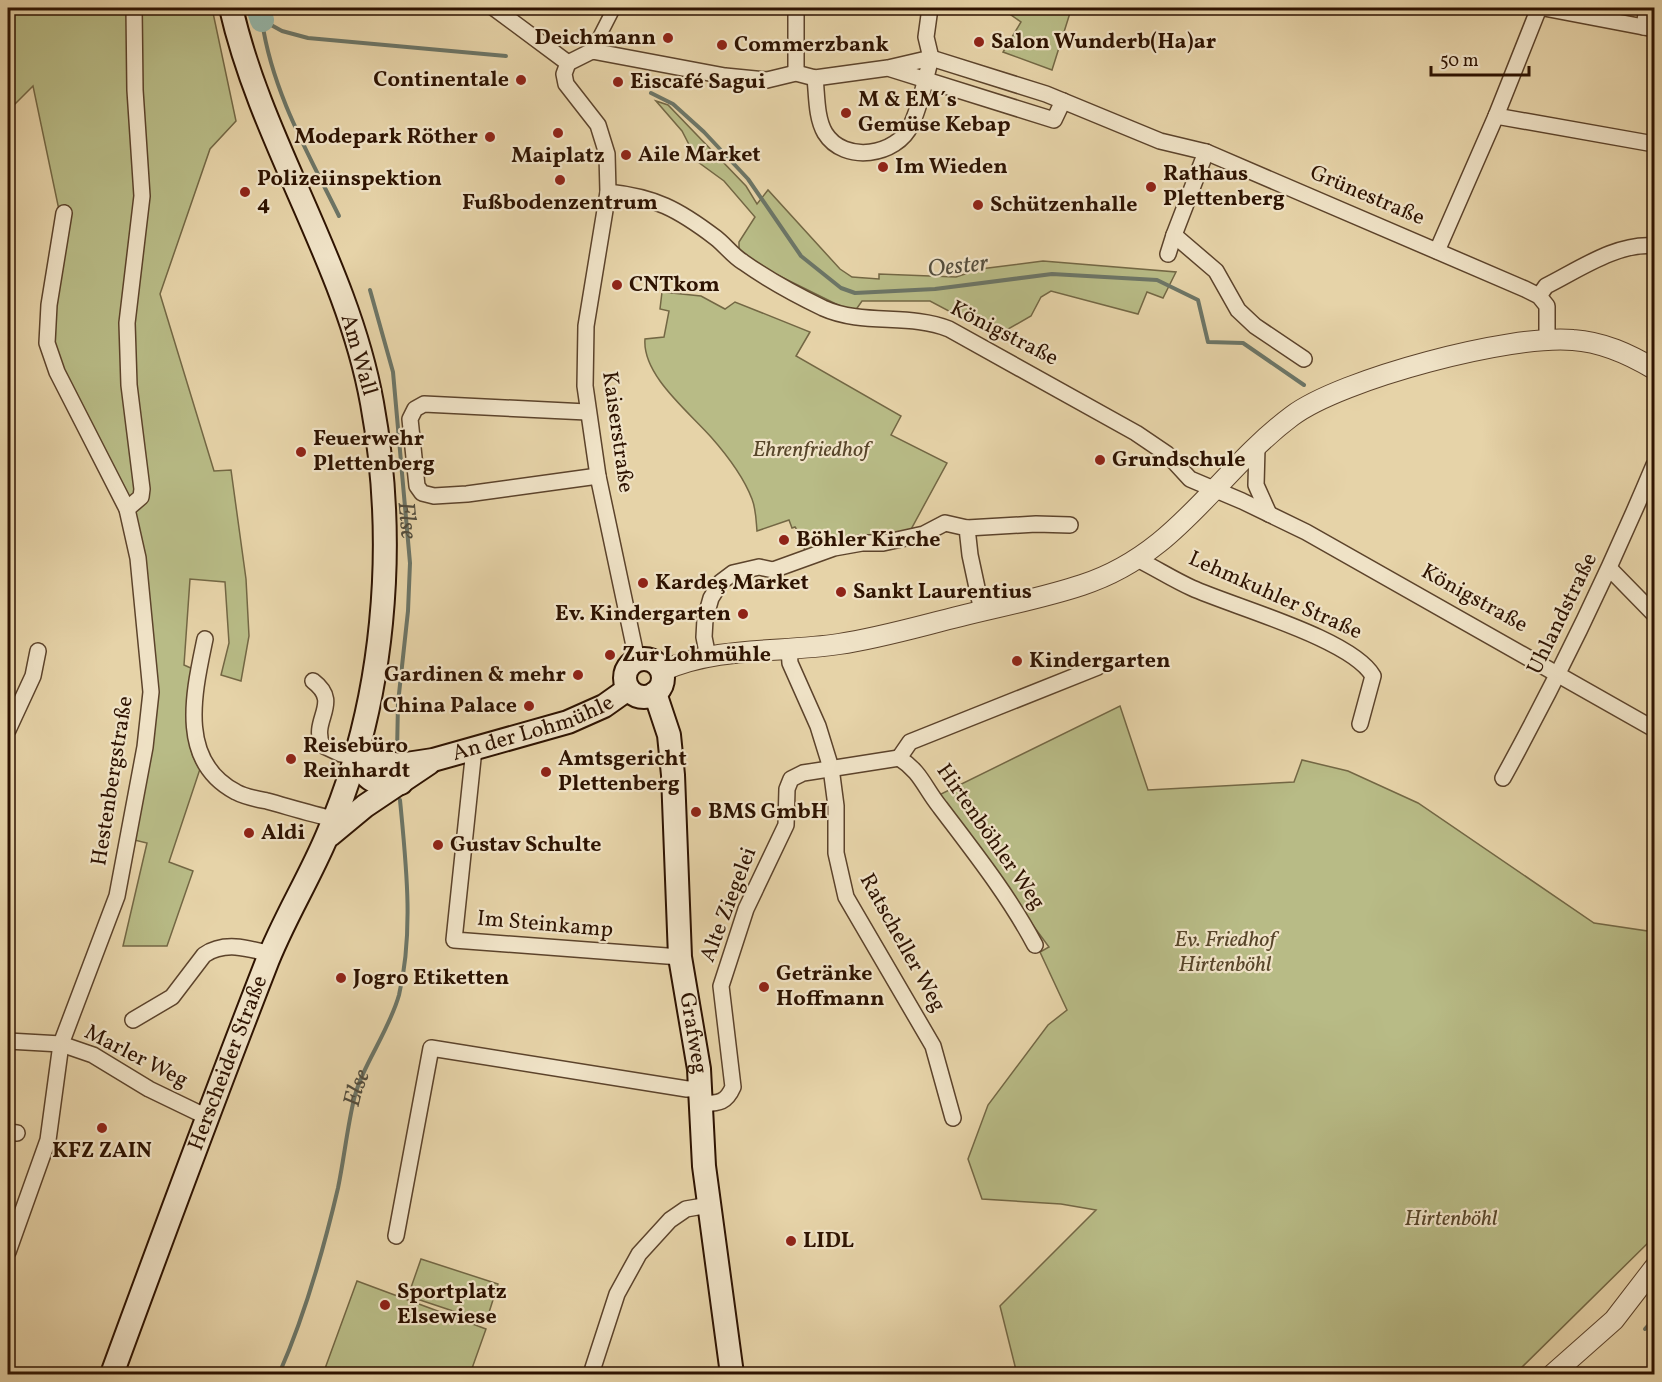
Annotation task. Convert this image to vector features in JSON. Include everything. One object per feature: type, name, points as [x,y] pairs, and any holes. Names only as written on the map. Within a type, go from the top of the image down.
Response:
[{"type":"main road","name":"Am Wall","points":[[231,8],[242,52],[269,125],[343,302],[372,399],[384,519],[384,580],[369,696],[357,757]]},
{"type":"main road","points":[[637,660],[652,660],[662,671],[662,682],[655,693],[642,697],[628,689],[625,674],[630,664],[637,660]]},
{"type":"main road","name":"An der Lohmühle","points":[[357,757],[400,765],[433,760],[582,716],[628,689]]},
{"type":"main road","name":"Grafweg","points":[[655,693],[669,735],[673,775],[680,957],[702,1096],[704,1166],[732,1374]]},
{"type":"main road","points":[[357,757],[362,771],[369,780],[381,784],[400,783]]},
{"type":"main road","name":"Herscheider Straße","points":[[112,1374],[270,954],[330,828],[357,757]]},
{"type":"main road","name":"An der Lohmühle","points":[[330,828],[433,760]]},
{"type":"street","points":[[127,509],[141,497],[142,489],[129,385],[127,322],[142,196],[135,90],[134,8]]},
{"type":"street","points":[[494,8],[568,63],[592,51],[614,8]]},
{"type":"street","points":[[796,8],[796,74]]},
{"type":"street","points":[[815,78],[818,112],[824,132],[831,140],[844,148],[864,153],[881,152],[905,134],[911,126],[931,58],[926,37],[930,8]]},
{"type":"street","points":[[1437,251],[1541,8],[1649,28],[1647,8]]},
{"type":"street","points":[[592,51],[724,76],[767,80],[796,74],[815,78],[888,68],[931,58]]},
{"type":"street","name":"Grünestraße","points":[[931,58],[1063,101],[1160,141],[1206,152],[1539,296]]},
{"type":"street","name":"Kaiserstraße","points":[[568,63],[564,74],[566,84],[598,125],[607,154],[608,192],[586,326],[587,412],[598,476],[637,660]]},
{"type":"street","points":[[888,68],[1054,120],[1063,101]]},
{"type":"street","points":[[1496,116],[1654,144]]},
{"type":"street","points":[[1168,254],[1206,152]]},
{"type":"street","name":"Königstraße","points":[[608,192],[647,197],[686,216],[718,239],[741,262],[822,307],[845,316],[916,321],[949,329],[1136,433],[1167,454],[1190,479],[1269,514],[1560,674],[1654,729]]},
{"type":"street","name":"Hestenbergstraße","points":[[8,1252],[48,1140],[61,1044],[117,896],[145,747],[151,692],[138,558],[127,509],[57,372],[47,343],[49,305],[64,213]]},
{"type":"street","points":[[1174,235],[1216,271],[1238,310],[1256,327],[1304,359]]},
{"type":"street","points":[[1654,246],[1639,245],[1618,251],[1546,286],[1539,296],[1549,310],[1547,339],[1593,342],[1618,350],[1654,369]]},
{"type":"street","name":"Lehmkuhler Straße","points":[[662,671],[708,657],[838,644],[982,611],[1080,586],[1114,574],[1139,560],[1215,491],[1257,447],[1294,414],[1348,388],[1473,352],[1547,339]]},
{"type":"street","points":[[587,412],[424,404],[415,409],[410,419],[417,486],[422,493],[434,496],[467,494],[598,476]]},
{"type":"street","points":[[1257,447],[1256,485],[1269,514]]},
{"type":"street","name":"Uhlandstraße","points":[[1503,778],[1560,674],[1610,569],[1654,465]]},
{"type":"street","points":[[708,657],[704,637],[711,598],[721,582],[733,573],[759,567],[773,570],[834,548],[862,543],[883,543],[912,536],[945,523],[967,528],[1036,524],[1070,525]]},
{"type":"street","points":[[967,528],[970,555],[982,611]]},
{"type":"street","name":"Lehmkuhler Straße","points":[[1139,560],[1192,588],[1271,618],[1348,652],[1366,664],[1373,676],[1360,724]]},
{"type":"street","points":[[1610,569],[1654,614]]},
{"type":"street","points":[[205,639],[195,688],[194,736],[200,759],[221,782],[237,793],[330,828]]},
{"type":"street","name":"Ratscheller Weg","points":[[789,649],[790,663],[818,726],[831,768],[836,806],[836,853],[846,897],[933,1046],[953,1118]]},
{"type":"street","points":[[8,730],[33,676],[38,651]]},
{"type":"street","points":[[831,768],[899,758],[910,742],[1098,667]]},
{"type":"street","points":[[313,681],[323,689],[327,698],[320,733],[322,745],[341,754],[357,757]]},
{"type":"street","name":"Im Steinkamp","points":[[474,749],[454,940],[680,957]]},
{"type":"street","name":"Hirtenböhler Weg","points":[[899,758],[915,768],[933,798],[1015,907],[1035,945]]},
{"type":"street","name":"Alte Ziegelei","points":[[702,1096],[721,1103],[728,1099],[733,1087],[722,986],[746,909],[786,825],[787,789],[791,779],[803,773],[831,768]]},
{"type":"street","points":[[133,1020],[172,997],[204,955],[210,951],[233,946],[270,954]]},
{"type":"street","name":"Marler Weg","points":[[8,1041],[61,1044],[106,1061],[149,1089],[207,1118]]},
{"type":"street","points":[[396,1236],[431,1048],[687,1089],[702,1096]]},
{"type":"street","points":[[591,1374],[617,1294],[639,1254],[670,1220],[686,1209],[709,1205]]},
{"type":"street","points":[[1553,1374],[1614,1320],[1654,1268]]},
{"type":"green space","points":[[8,8],[212,8],[236,121],[210,149],[160,294],[214,471],[231,470],[246,579],[249,636],[241,681],[221,675],[229,643],[225,582],[190,579],[184,665],[193,669],[188,734],[194,759],[200,769],[169,862],[193,871],[167,946],[123,946],[147,843],[126,838],[151,692],[127,509],[47,343],[63,229],[33,86],[8,111]]},
{"type":"green space","points":[[1001,8],[1053,8],[1070,13],[1052,70],[1003,52],[1021,22]]},
{"type":"green space","points":[[656,101],[668,105],[746,186],[757,204],[768,190],[840,269],[852,277],[879,279],[879,274],[956,277],[980,269],[1043,261],[1176,272],[1163,298],[1147,292],[1138,314],[1051,291],[1041,297],[1031,316],[996,336],[930,301],[862,301],[855,311],[840,306],[739,256],[739,242],[755,217],[724,181],[698,162],[682,131]]},
{"type":"green space","name":"Ehrenfriedhof","points":[[662,292],[701,296],[725,309],[735,302],[810,332],[796,356],[901,416],[891,435],[947,463],[909,533],[805,554],[803,538],[795,527],[792,528],[789,520],[757,531],[753,503],[739,475],[717,444],[669,392],[651,366],[646,353],[645,339],[664,337],[669,311],[660,309]]},
{"type":"green space","points":[[1120,706],[1148,790],[1294,782],[1302,760],[1348,771],[1418,803],[1594,923],[1654,932],[1654,1237],[1515,1374],[1017,1374],[1000,1306],[1096,1210],[1061,1204],[982,1199],[968,1159],[988,1105],[1048,1025],[1067,1010],[1040,952],[1049,947],[937,796]]},
{"type":"green space","points":[[421,1259],[498,1284],[486,1322],[408,1296]]},
{"type":"green space","name":"Sportplatz Elsewiese","points":[[357,1281],[486,1329],[470,1374],[323,1374]]},
{"type":"waterway","name":"Else","points":[[258,8],[262,20]]},
{"type":"waterway","name":"Oester","points":[[262,20],[282,31],[308,38],[506,56]]},
{"type":"waterway","name":"Else","points":[[262,21],[267,47],[283,97],[339,216]]},
{"type":"waterway","name":"Oester","points":[[651,93],[673,104],[704,132],[748,179],[801,256],[841,288],[855,293],[935,289],[1052,274],[1157,280],[1198,300],[1208,342],[1243,343],[1304,385]]},
{"type":"waterway","name":"Else","points":[[370,290],[393,372],[410,563],[408,611],[398,703],[397,753]]},
{"type":"waterway","name":"Else","points":[[279,1374],[313,1283],[326,1236],[338,1188],[354,1099],[399,995],[404,971],[407,922],[406,873],[400,800]]},
{"type":"waterway","name":"Oester","points":[[1645,1329],[1654,1319]]},
{"type":"place","name":"Deichmann","points":[[668,38]]},
{"type":"place","name":"Salon Wunderb(Ha)ar","points":[[979,42]]},
{"type":"place","name":"Commerzbank","points":[[722,45]]},
{"type":"place","name":"Continentale","points":[[521,80]]},
{"type":"place","name":"Eiscafé Sagui","points":[[618,82]]},
{"type":"place","name":"M & EM´s Gemüse Kebap","points":[[846,113]]},
{"type":"place","name":"Maiplatz","points":[[558,133]]},
{"type":"place","name":"Modepark Röther","points":[[490,137]]},
{"type":"place","name":"Aile Market","points":[[626,155]]},
{"type":"place","name":"Im Wieden","points":[[883,167]]},
{"type":"place","name":"Fußbodenzentrum","points":[[560,180]]},
{"type":"place","name":"Rathaus Plettenberg","points":[[1151,187]]},
{"type":"place","name":"Polizeiinspektion 4","points":[[245,192]]},
{"type":"place","name":"Schützenhalle","points":[[978,205]]},
{"type":"place","name":"CNTkom","points":[[617,285]]},
{"type":"place","name":"Feuerwehr Plettenberg","points":[[301,452]]},
{"type":"place","name":"Grundschule","points":[[1100,460]]},
{"type":"place","name":"Böhler Kirche","points":[[784,540]]},
{"type":"place","name":"Kardeş Market","points":[[643,583]]},
{"type":"place","name":"Sankt Laurentius","points":[[841,592]]},
{"type":"place","name":"Ev. Kindergarten","points":[[743,614]]},
{"type":"place","name":"Zur Lohmühle","points":[[610,655]]},
{"type":"place","name":"Kindergarten","points":[[1017,661]]},
{"type":"place","name":"Gardinen & mehr","points":[[578,675]]},
{"type":"place","name":"China Palace","points":[[529,706]]},
{"type":"place","name":"Reisebüro Reinhardt","points":[[291,759]]},
{"type":"place","name":"Amtsgericht Plettenberg","points":[[546,772]]},
{"type":"place","name":"BMS GmbH","points":[[696,812]]},
{"type":"place","name":"Aldi","points":[[249,833]]},
{"type":"place","name":"Gustav Schulte","points":[[438,845]]},
{"type":"place","name":"Jogro Etiketten","points":[[341,978]]},
{"type":"place","name":"Getränke Hoffmann","points":[[764,987]]},
{"type":"place","name":"KFZ ZAIN","points":[[102,1128]]},
{"type":"place","name":"LIDL","points":[[791,1241]]},
{"type":"place","name":"Sportplatz Elsewiese","points":[[385,1305]]},
{"type":"park label","name":"Ev. Friedhof Hirtenböhl","points":[[1225,952]]},
{"type":"park label","name":"Hirtenböhl","points":[[1451,1219]]}]
